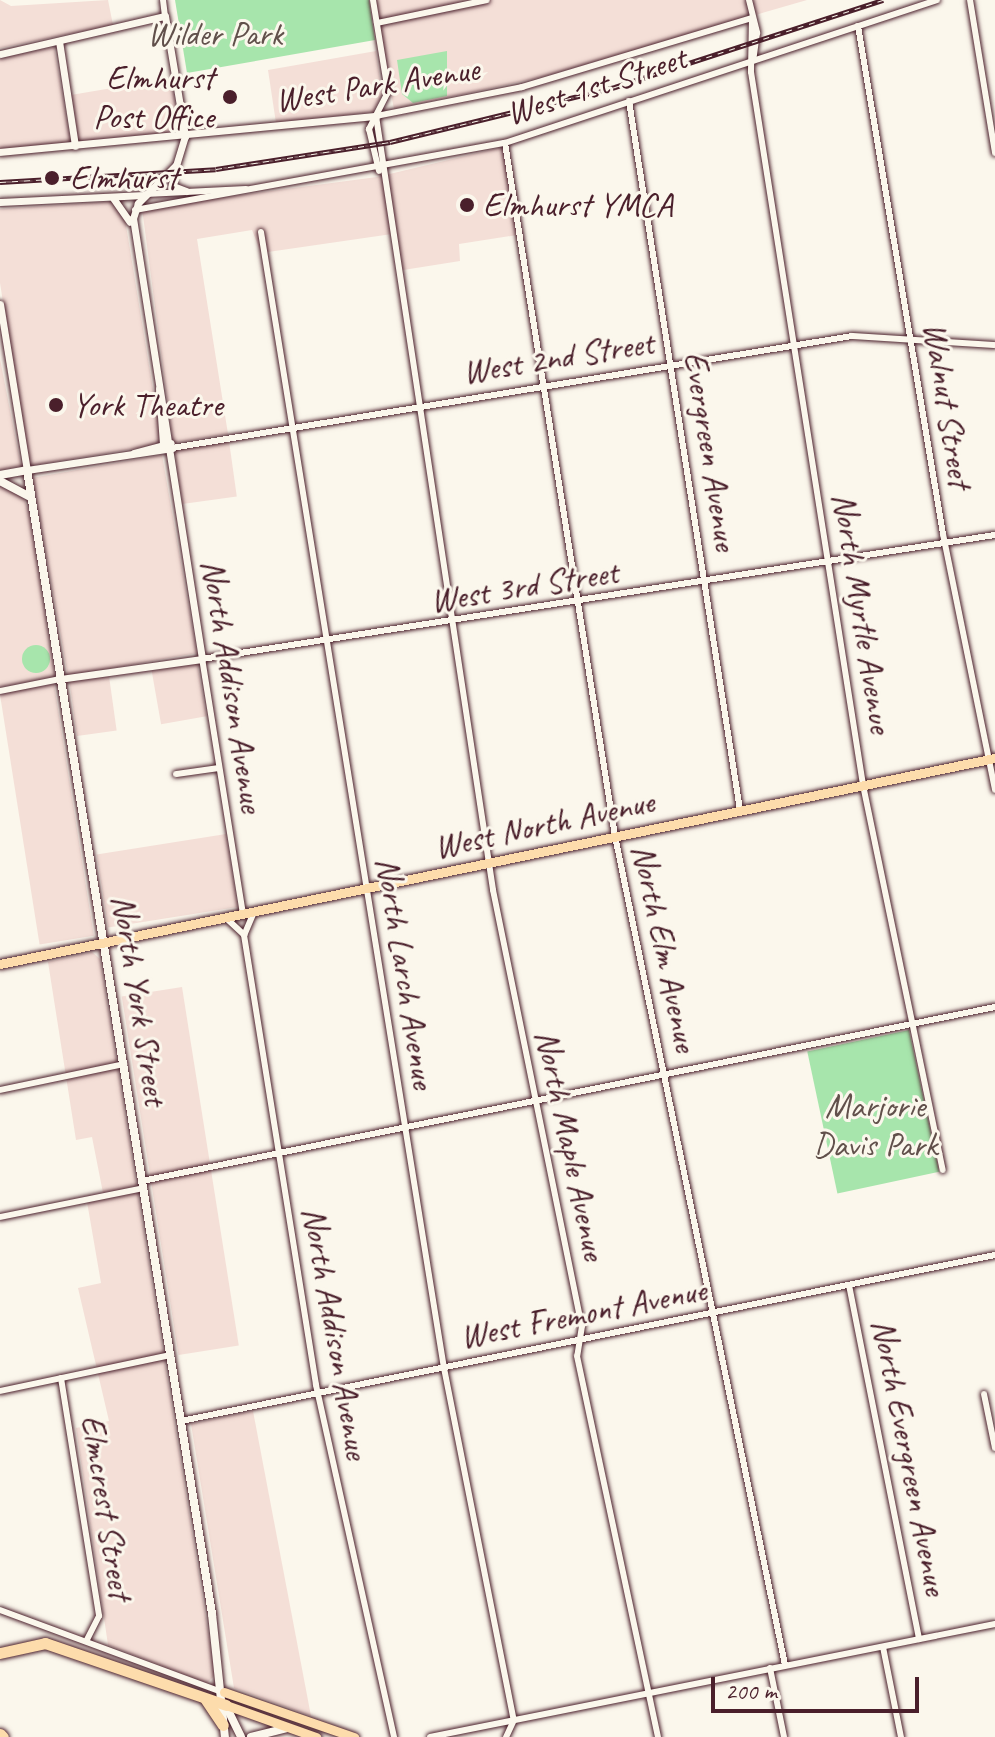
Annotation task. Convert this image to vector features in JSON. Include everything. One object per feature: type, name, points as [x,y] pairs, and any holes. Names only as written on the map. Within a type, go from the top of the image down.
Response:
[{"type":"highway","points":[[0,1653],[45,1643],[226,1705]]},
{"type":"highway","points":[[203,1697],[224,1731]]},
{"type":"main road","points":[[0,478],[27,470]]},
{"type":"main road","name":"North York Street","points":[[27,470],[224,1692],[224,1731]]},
{"type":"main road","points":[[0,478],[31,499]]},
{"type":"main road","name":"West North Avenue","points":[[0,964],[992,758]]},
{"type":"main road","points":[[224,1692],[354,1737]]},
{"type":"main road","points":[[226,1705],[316,1737]]},
{"type":"main road","name":"North York Street","points":[[226,1705],[241,1737]]},
{"type":"main road","points":[[251,1737],[294,1729]]},
{"type":"street","points":[[134,211],[146,194],[172,169],[185,136],[163,0]]},
{"type":"street","name":"North Maple Avenue","points":[[373,0],[388,92],[369,137],[379,171],[493,890],[536,1101],[645,1693],[658,1737]]},
{"type":"street","points":[[377,23],[487,0]]},
{"type":"street","name":"North Myrtle Avenue","points":[[749,0],[753,60],[863,785],[943,1170]]},
{"type":"street","name":"West 1st Street","points":[[134,211],[379,171],[505,143],[937,0]]},
{"type":"street","points":[[970,0],[995,153]]},
{"type":"street","points":[[0,54],[165,16]]},
{"type":"street","name":"West Park Avenue","points":[[0,152],[376,116],[522,87],[752,18]]},
{"type":"street","name":"Walnut Street","points":[[858,26],[946,545],[992,758],[995,790]]},
{"type":"street","points":[[59,41],[75,146]]},
{"type":"street","name":"Evergreen Avenue","points":[[629,101],[740,810]]},
{"type":"street","name":"North Elm Avenue","points":[[505,143],[615,836],[785,1665]]},
{"type":"street","points":[[172,169],[173,186],[186,191]]},
{"type":"street","name":"West 1st Street","points":[[0,202],[265,189]]},
{"type":"street","points":[[111,197],[123,205],[134,233]]},
{"type":"street","name":"North Addison Avenue","points":[[134,211],[134,233],[157,392],[172,467],[243,914]]},
{"type":"street","name":"North Larch Avenue","points":[[261,232],[444,1368],[514,1720]]},
{"type":"street","name":"North York Street","points":[[0,304],[4,350],[27,470]]},
{"type":"street","name":"West 2nd Street","points":[[27,470],[852,336],[995,345]]},
{"type":"street","name":"West 3rd Street","points":[[60,679],[327,644],[995,535]]},
{"type":"street","points":[[0,691],[60,679]]},
{"type":"street","points":[[176,774],[218,768]]},
{"type":"street","points":[[226,918],[244,935],[254,912]]},
{"type":"street","name":"North Addison Avenue","points":[[244,935],[318,1394],[393,1737]]},
{"type":"street","points":[[0,1217],[278,1154],[995,1007]]},
{"type":"street","points":[[0,1090],[124,1064]]},
{"type":"street","name":"West Fremont Avenue","points":[[181,1421],[995,1255]]},
{"type":"street","name":"North Evergreen Avenue","points":[[849,1285],[919,1639]]},
{"type":"street","points":[[0,1391],[171,1355]]},
{"type":"street","name":"Elmcrest Street","points":[[61,1378],[99,1616],[87,1640]]},
{"type":"street","points":[[984,1394],[995,1448]]},
{"type":"street","points":[[0,1610],[224,1692]]},
{"type":"street","points":[[430,1737],[995,1624]]},
{"type":"street","points":[[883,1647],[901,1737]]},
{"type":"street","points":[[770,1668],[784,1737]]},
{"type":"street","points":[[506,1737],[514,1720]]},
{"type":"shaded area","points":[[0,0],[11,6],[108,0],[113,25],[0,48]]},
{"type":"shaded area","points":[[373,0],[807,0],[542,77],[394,109]]},
{"type":"shaded area","points":[[54,47],[71,145],[0,149],[0,58]]},
{"type":"shaded area","points":[[376,51],[382,95],[373,112],[276,123],[268,70]]},
{"type":"shaded area","points":[[171,78],[180,134],[79,143],[71,95]]},
{"type":"shaded area","points":[[503,147],[517,235],[459,244],[460,261],[397,271],[392,234],[261,253],[252,230],[197,239],[228,434],[173,443],[142,208],[377,177]]},
{"type":"shaded area","points":[[122,201],[162,444],[29,466],[0,283],[0,209]]},
{"type":"shaded area","points":[[0,359],[21,466],[0,470]]},
{"type":"shaded area","points":[[229,441],[237,496],[182,504],[175,449]]},
{"type":"shaded area","points":[[162,455],[197,653],[68,676],[33,478]]},
{"type":"shaded area","points":[[0,485],[22,495],[28,509],[55,677],[0,687]]},
{"type":"shaded area","points":[[197,663],[206,716],[161,724],[152,671]]},
{"type":"shaded area","points":[[109,676],[117,730],[77,736],[69,682]]},
{"type":"shaded area","points":[[54,684],[94,936],[40,944],[0,693]]},
{"type":"shaded area","points":[[226,834],[238,907],[108,928],[97,854]]},
{"type":"shaded area","points":[[92,952],[100,959],[215,1675],[207,1683],[108,1645],[76,1428],[109,1421],[78,1288],[101,1283],[86,1196],[103,1193],[92,1137],[76,1140],[48,962]]},
{"type":"shaded area","points":[[182,987],[239,1346],[179,1355],[122,997]]},
{"type":"shaded area","points":[[253,1411],[311,1716],[234,1688],[191,1424]]},
{"type":"green space","name":"Wilder Park","points":[[175,0],[369,0],[375,40],[187,73]]},
{"type":"green space","points":[[447,51],[447,96],[413,103],[402,94],[397,60]]},
{"type":"green space","points":[[36,645],[46,649],[50,659],[46,669],[36,673],[26,669],[22,659],[26,649]]},
{"type":"green space","name":"Marjorie Davis Park","points":[[909,1030],[939,1172],[837,1193],[807,1052]]},
{"type":"railway","points":[[0,182],[216,169],[390,142],[615,87],[883,0]]},
{"type":"place","name":"Elmhurst Post Office","points":[[230,97]]},
{"type":"place","name":"Elmhurst","points":[[52,178]]},
{"type":"place","name":"Elmhurst YMCA","points":[[467,205]]},
{"type":"place","name":"York Theatre","points":[[56,405]]}]
